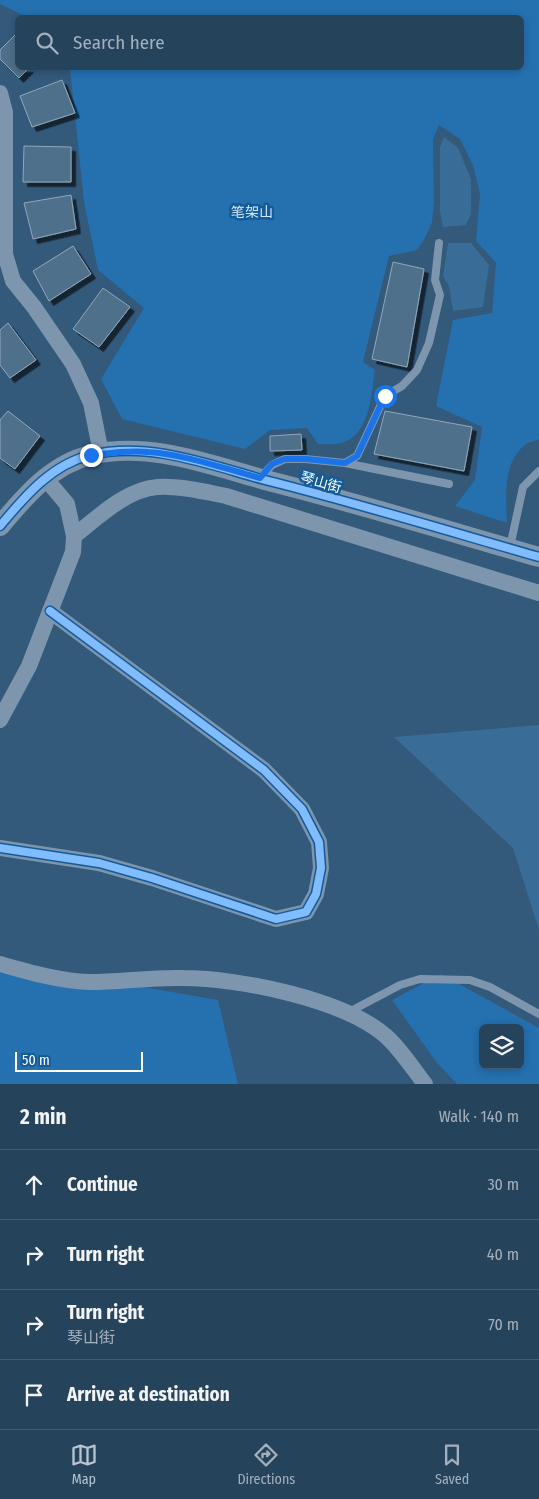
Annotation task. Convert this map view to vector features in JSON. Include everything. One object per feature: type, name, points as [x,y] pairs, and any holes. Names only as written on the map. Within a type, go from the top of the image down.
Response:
[{"type":"street","points":[[0,93],[5,112],[5,254],[7,283],[34,307],[72,364],[90,403],[101,454]]},
{"type":"street","name":"琴山街","points":[[0,526],[21,501],[45,478],[64,465],[91,455],[150,452],[183,458],[260,478],[509,549],[538,555]]},
{"type":"street","points":[[0,720],[29,666],[72,552],[74,536],[67,504],[45,478]]},
{"type":"street","points":[[74,536],[126,496],[156,487],[190,489],[226,496],[539,593]]},
{"type":"street","points":[[0,848],[99,863],[152,878],[276,919],[306,912],[316,894],[322,868],[318,842],[302,809],[264,770],[50,611]]},
{"type":"street","points":[[0,964],[38,974],[87,982],[182,978],[219,979],[296,995],[334,1006],[367,1023],[390,1039],[425,1084]]},
{"type":"lane","points":[[345,463],[357,456],[385,396],[402,386],[418,370],[429,343],[440,295],[435,280],[439,243]]},
{"type":"lane","points":[[260,478],[272,464],[285,459],[306,459],[345,463],[449,484]]},
{"type":"lane","points":[[509,549],[523,487],[539,471]]},
{"type":"lane","points":[[347,1013],[400,985],[420,980],[470,980],[490,987],[539,1014]]},
{"type":"green space","name":"笔架山","points":[[0,0],[539,0],[539,439],[525,445],[512,461],[506,492],[507,523],[455,506],[475,480],[482,427],[436,406],[453,320],[492,313],[496,263],[476,241],[480,194],[473,165],[460,139],[439,125],[433,139],[434,202],[432,222],[417,250],[389,256],[363,362],[375,370],[370,404],[367,415],[356,434],[348,440],[337,444],[318,444],[307,428],[270,430],[245,449],[122,419],[101,379],[144,308],[98,270],[84,202],[70,70],[524,70],[524,15],[23,15],[0,4]]},
{"type":"green space","points":[[0,962],[218,1000],[238,1084],[0,1084]]},
{"type":"green space","points":[[441,974],[539,1028],[539,1084],[457,1084],[437,1063],[392,1000]]},
{"type":"shaded area","points":[[444,137],[458,148],[471,179],[471,214],[466,225],[443,227],[440,211],[440,147]]},
{"type":"shaded area","points":[[448,243],[471,243],[489,265],[483,307],[453,311],[449,286],[443,276]]},
{"type":"shaded area","points":[[539,725],[539,930],[513,848],[394,737]]},
{"type":"building","points":[[15,35],[15,70],[27,70],[19,78],[0,59],[0,50]]},
{"type":"building","points":[[62,80],[75,113],[32,127],[20,96]]},
{"type":"building","points":[[24,146],[71,147],[71,182],[23,182]]},
{"type":"building","points":[[71,195],[76,229],[33,239],[24,203]]},
{"type":"building","points":[[73,246],[91,274],[49,301],[33,271]]},
{"type":"building","points":[[393,262],[424,269],[407,367],[372,359]]},
{"type":"building","points":[[103,288],[130,307],[99,347],[73,329]]},
{"type":"building","points":[[8,323],[36,360],[10,378],[0,365],[0,330]]},
{"type":"building","points":[[8,411],[40,436],[15,469],[0,458],[0,420]]},
{"type":"building","points":[[385,411],[472,427],[464,471],[374,454]]},
{"type":"building","points":[[301,434],[302,450],[270,451],[270,436]]},
{"type":"cycle path","points":[[0,526],[29,493],[64,466],[77,459],[91,455],[113,451],[135,451],[157,453],[201,462],[539,557]]},
{"type":"cycle path","points":[[0,848],[99,863],[152,878],[276,919],[306,912],[316,894],[321,868],[319,842],[302,809],[264,770],[50,611]]},
{"type":"route","points":[[91,455],[150,452],[183,458],[260,478],[272,464],[285,459],[345,463],[357,456],[385,396]]}]
